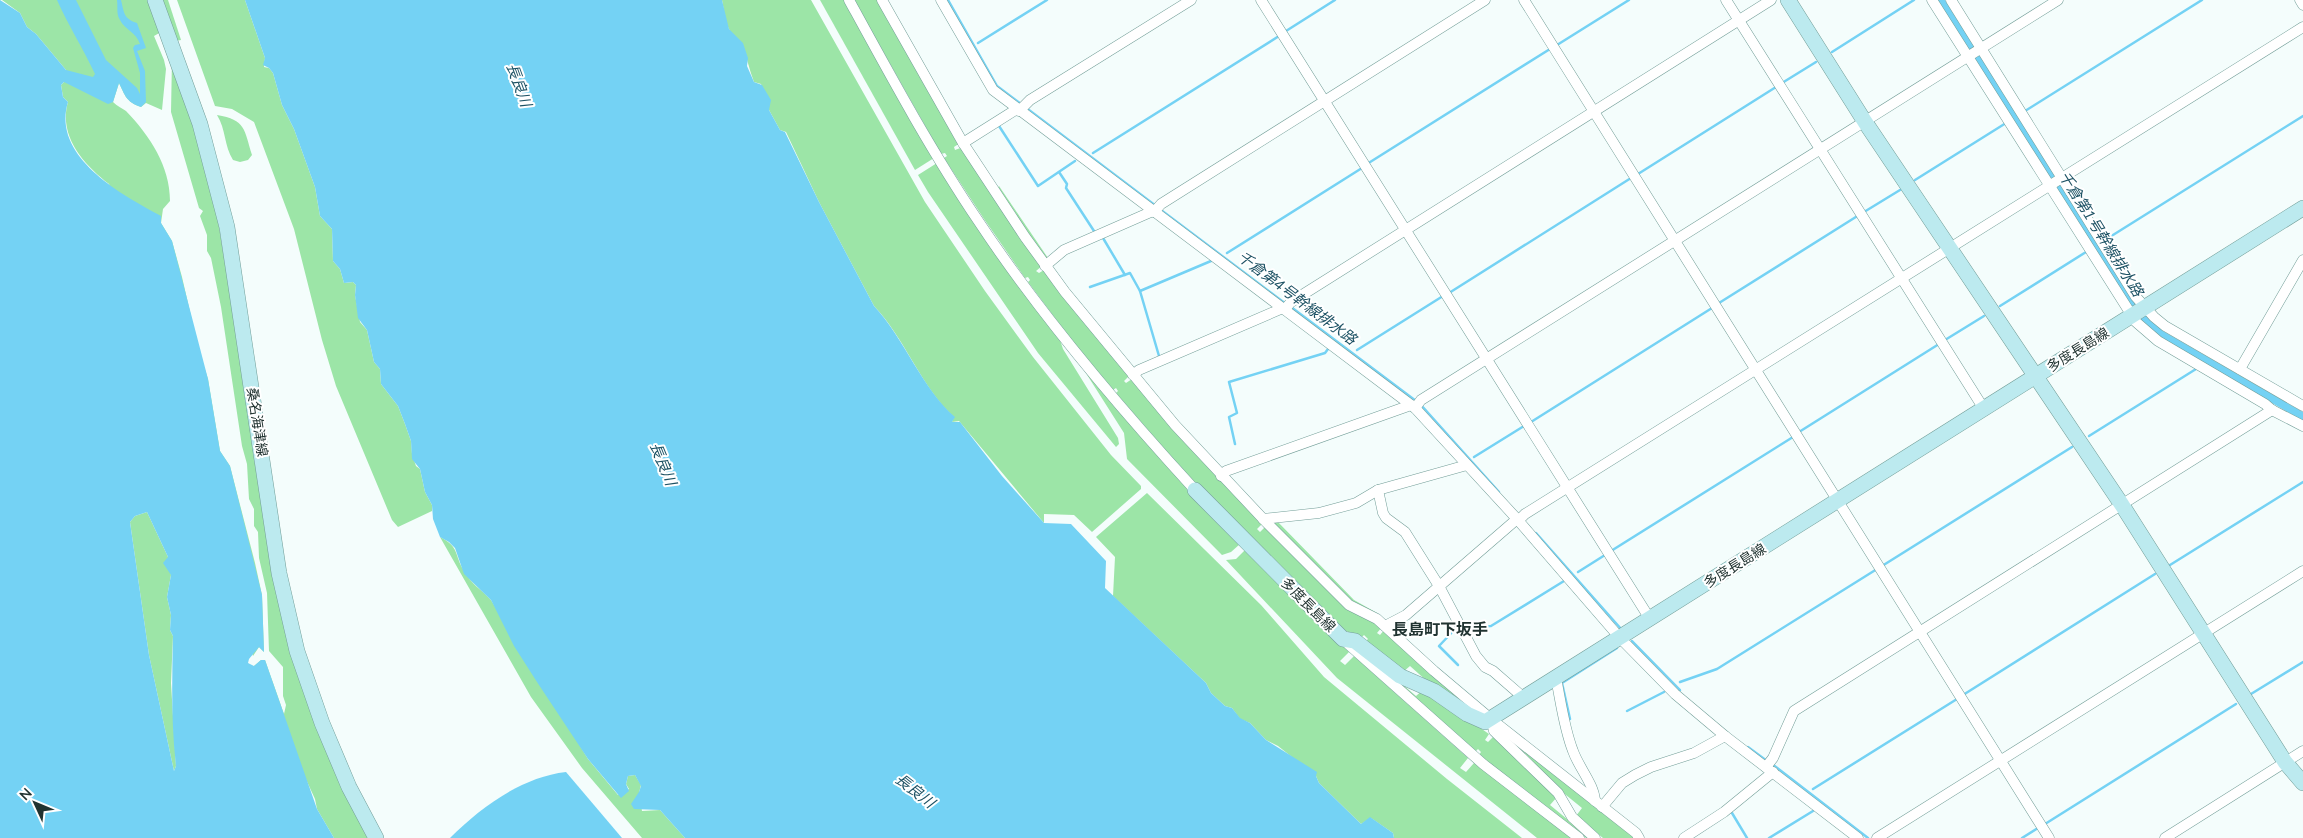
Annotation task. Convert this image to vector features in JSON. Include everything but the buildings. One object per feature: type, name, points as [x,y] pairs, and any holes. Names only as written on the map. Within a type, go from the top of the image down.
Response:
[{"type":"main road","name":"桑名海津線","points":[[155,0],[200,124],[227,227],[279,573],[297,651],[322,723],[349,787],[376,838]]},
{"type":"main road","points":[[1788,0],[1865,122],[2122,505],[2285,762],[2303,783]]},
{"type":"main road","name":"多度長島線","points":[[1195,490],[1343,639],[1355,641],[1400,676],[1434,690],[1473,717],[1485,722],[2303,208]]},
{"type":"street","points":[[849,0],[939,158],[979,222],[1069,344],[1151,443],[1195,490]]},
{"type":"street","points":[[882,0],[963,143],[1045,266],[1133,375],[1221,476],[1349,605],[1377,618],[1434,671],[1491,719],[1636,833],[1639,838]]},
{"type":"street","points":[[941,0],[990,85],[1416,404],[1466,464],[1520,518],[1620,638],[1675,694],[1725,736],[1770,766],[1858,838]]},
{"type":"street","points":[[963,143],[1191,0]]},
{"type":"street","points":[[1261,0],[1650,619]]},
{"type":"street","points":[[1045,266],[1064,250],[1156,209],[1485,0]]},
{"type":"street","points":[[1524,0],[2049,838]]},
{"type":"street","points":[[1726,0],[1984,409]]},
{"type":"street","points":[[1133,375],[1139,370],[1286,307],[1405,230],[1772,0]]},
{"type":"street","points":[[1932,0],[2136,297],[2138,312]]},
{"type":"street","points":[[1951,0],[2056,182],[2158,341],[2272,410],[2303,426]]},
{"type":"street","points":[[1221,476],[1226,471],[1416,404],[2058,0]]},
{"type":"street","points":[[2300,0],[2303,5]]},
{"type":"street","points":[[1385,626],[1406,614],[1520,518],[2303,27]]},
{"type":"street","points":[[2240,369],[2303,260]]},
{"type":"street","points":[[2138,312],[2303,406]]},
{"type":"street","points":[[1684,838],[1724,812],[1770,766],[1794,711],[2272,410]]},
{"type":"street","points":[[1263,519],[1319,513],[1356,503],[1378,490],[1466,464]]},
{"type":"street","points":[[1378,490],[1386,518],[1406,532],[1440,586],[1476,656],[1485,667],[1493,671],[1524,698]]},
{"type":"street","points":[[1878,838],[2303,571]]},
{"type":"street","points":[[1343,639],[1483,764],[1579,838]]},
{"type":"street","points":[[1556,678],[1566,732],[1573,752],[1598,804]]},
{"type":"street","points":[[1491,719],[1494,731],[1558,793],[1572,817],[1595,838]]},
{"type":"street","points":[[1598,804],[1622,783],[1635,775],[1651,767],[1694,752],[1725,736]]},
{"type":"street","points":[[2165,838],[2303,751]]},
{"type":"green space","points":[[2,0],[152,0],[161,32],[154,36],[166,69],[162,110],[146,103],[141,107],[132,103],[119,83],[113,102],[126,111],[143,131],[157,152],[166,176],[170,201],[163,209],[161,223],[172,241],[182,277],[199,351],[208,379],[220,451],[230,466],[255,563],[262,595],[264,652],[259,647],[253,656],[109,184],[82,159],[70,138],[66,115],[68,102],[63,97],[61,85],[64,82],[66,70],[36,34],[27,27],[20,13]]},
{"type":"green space","points":[[161,0],[168,0],[181,40],[175,41]]},
{"type":"green space","points":[[177,0],[245,0],[265,58],[264,67],[269,68],[273,73],[282,105],[294,129],[315,187],[320,216],[332,229],[333,261],[340,269],[344,283],[353,282],[356,285],[355,295],[360,322],[367,330],[374,362],[380,369],[381,384],[398,406],[411,441],[412,454],[416,466],[420,469],[425,492],[432,505],[432,511],[398,527],[392,520],[336,386],[322,340],[294,229],[254,122],[232,109],[215,106]]},
{"type":"green space","points":[[722,0],[811,0],[925,202],[985,291],[1033,357],[1111,455],[1141,486],[1141,489],[1092,532],[1074,515],[1044,514],[1044,523],[959,421],[952,422],[954,417],[932,392],[895,333],[874,306],[819,202],[786,132],[780,130],[769,110],[761,84],[754,82],[742,45],[728,27]]},
{"type":"green space","points":[[820,0],[844,0],[934,158],[915,170]]},
{"type":"green space","points":[[854,0],[878,0],[960,143],[954,147],[955,150],[963,147],[1042,266],[1036,271],[1039,273],[1044,270],[1129,376],[1124,381],[1126,383],[1132,379],[1263,523],[1257,529],[1260,532],[1266,526],[1349,609],[1382,627],[1377,633],[1380,635],[1385,629],[1482,716],[1428,682],[1410,666],[1403,672],[1366,641],[1368,639],[1364,635],[1361,638],[1344,630],[1197,487],[1116,393],[1118,391],[1116,388],[1113,390],[1073,342],[1028,282],[1030,280],[1028,277],[1025,278],[944,158],[947,156],[945,153],[941,154]]},
{"type":"green space","points":[[172,59],[194,127],[217,214],[278,588],[372,838],[334,838],[317,809],[315,799],[254,666],[261,660],[265,660],[284,714],[286,705],[283,696],[283,667],[269,651],[267,593],[259,558],[258,532],[254,526],[254,509],[249,499],[247,464],[242,446],[221,307],[211,258],[207,251],[207,235],[200,216],[203,211],[199,208],[171,112]]},
{"type":"green space","points":[[217,115],[234,120],[242,127],[252,155],[248,160],[240,162],[233,160]]},
{"type":"green space","points":[[937,163],[1060,340],[1063,349],[1118,438],[1119,444],[1116,447],[1038,353],[928,192],[918,175]]},
{"type":"green space","points":[[999,186],[1048,258],[1046,260],[997,189]]},
{"type":"green space","points":[[1077,359],[1240,544],[1231,552],[1222,555],[1127,459],[1124,433]]},
{"type":"green space","points":[[1147,493],[1261,605],[1324,677],[1447,779],[1522,838],[1394,838],[1393,833],[1371,818],[1361,824],[1319,783],[1316,776],[1278,746],[1266,740],[1250,723],[1240,719],[1232,708],[1225,706],[1211,693],[1206,683],[1113,596],[1115,557],[1096,537]]},
{"type":"green space","points":[[147,512],[168,557],[171,575],[167,597],[171,615],[170,630],[173,636],[171,683],[176,766],[174,771],[149,655],[130,522],[135,516]]},
{"type":"green space","points":[[1276,520],[1354,600],[1377,613],[1385,621],[1353,604],[1273,524]]},
{"type":"green space","points":[[440,537],[451,544],[467,576],[491,600],[588,759],[618,795],[629,789],[626,784],[628,776],[635,775],[641,785],[639,793],[642,811],[660,810],[685,838],[642,838],[582,768],[531,697]]},
{"type":"green space","points":[[1246,549],[1349,652],[1340,661],[1345,665],[1354,656],[1468,758],[1460,768],[1466,772],[1474,763],[1571,838],[1537,838],[1337,678],[1226,560],[1236,559]]},
{"type":"green space","points":[[1360,648],[1416,696],[1424,689],[1489,734],[1485,740],[1488,742],[1493,737],[1557,797],[1550,805],[1590,838],[1586,838],[1479,755],[1481,752],[1478,749],[1475,752]]},
{"type":"green space","points":[[1512,741],[1636,838],[1603,838],[1576,816],[1582,808],[1561,791]]},
{"type":"water","points":[[0,0],[20,13],[27,27],[36,34],[66,70],[93,77],[95,74],[57,0],[76,0],[106,60],[137,88],[140,94],[140,73],[133,48],[135,45],[140,44],[119,18],[117,0],[121,0],[125,15],[129,20],[137,23],[146,48],[137,51],[145,71],[146,102],[141,107],[132,103],[119,83],[113,102],[108,104],[64,82],[61,85],[63,97],[68,102],[66,122],[70,140],[80,157],[93,172],[128,197],[161,216],[161,223],[172,241],[208,379],[220,451],[230,466],[262,595],[264,652],[259,647],[248,663],[254,666],[261,660],[265,660],[317,809],[334,838],[0,838]],"holes":[[[147,512],[168,557],[163,563],[171,575],[167,597],[171,615],[170,630],[173,636],[172,685],[176,766],[174,771],[149,655],[130,522],[135,516]]]},
{"type":"water","name":"長良川","points":[[245,0],[722,0],[729,29],[743,43],[748,58],[747,66],[754,82],[762,85],[771,100],[769,110],[780,130],[785,132],[819,202],[874,306],[895,333],[933,393],[955,417],[952,422],[960,422],[1002,476],[1044,523],[1071,524],[1106,561],[1105,588],[1206,683],[1211,693],[1225,706],[1232,708],[1240,718],[1250,723],[1266,740],[1317,772],[1316,776],[1319,783],[1361,824],[1370,817],[1393,833],[1394,838],[685,838],[660,810],[634,809],[631,804],[641,786],[635,775],[628,776],[626,784],[629,791],[621,798],[588,759],[537,682],[514,646],[491,600],[464,574],[455,548],[440,537],[433,519],[432,505],[425,492],[420,469],[412,459],[411,441],[405,424],[398,406],[381,384],[380,369],[374,362],[367,330],[358,318],[355,295],[356,285],[353,282],[344,283],[340,269],[333,261],[332,229],[320,216],[315,187],[294,129],[282,105],[273,73],[263,65],[265,58]]},
{"type":"water","points":[[1937,0],[1945,0],[2141,310],[2163,331],[2303,412],[2303,421],[2164,341],[2141,321]]},
{"type":"water","points":[[566,772],[622,838],[450,838],[475,815],[503,795],[534,780]]},
{"type":"waterway","name":"千倉第4号幹線排水路","points":[[948,0],[997,86],[1021,104]]},
{"type":"waterway","points":[[978,43],[1047,0]]},
{"type":"waterway","points":[[1286,31],[1335,0]]},
{"type":"waterway","points":[[1557,45],[1629,0]]},
{"type":"waterway","points":[[1832,52],[1914,0]]},
{"type":"waterway","points":[[2025,111],[2202,0]]},
{"type":"waterway","points":[[1093,153],[1279,36]]},
{"type":"waterway","points":[[1367,164],[1550,49]]},
{"type":"waterway","points":[[1782,83],[1816,62]]},
{"type":"waterway","points":[[1638,174],[1776,87]]},
{"type":"waterway","name":"千倉第4号幹線排水路","points":[[1025,107],[1156,206]]},
{"type":"waterway","name":"千倉第1号幹線排水路","points":[[2105,240],[2303,116]]},
{"type":"waterway","points":[[1915,180],[2006,123]]},
{"type":"waterway","points":[[999,126],[1038,186],[1075,161]]},
{"type":"waterway","points":[[1227,253],[1362,168]]},
{"type":"waterway","points":[[1059,172],[1067,184],[1066,188],[1094,231]]},
{"type":"waterway","points":[[1449,293],[1631,178]]},
{"type":"waterway","points":[[1864,212],[1900,190]]},
{"type":"waterway","name":"千倉第4号幹線排水路","points":[[1161,210],[1286,304]]},
{"type":"waterway","points":[[1719,303],[1859,215]]},
{"type":"waterway","points":[[1103,238],[1125,275]]},
{"type":"waterway","points":[[2000,306],[2086,252]]},
{"type":"waterway","points":[[1090,287],[1130,273],[1140,291],[1211,261]]},
{"type":"waterway","points":[[1140,291],[1159,356]]},
{"type":"waterway","points":[[1357,350],[1443,296]]},
{"type":"waterway","name":"千倉第4号幹線排水路","points":[[1291,307],[1416,401]]},
{"type":"waterway","points":[[1531,422],[1712,308]]},
{"type":"waterway","points":[[1945,340],[1984,316]]},
{"type":"waterway","points":[[1799,432],[1939,344]]},
{"type":"waterway","points":[[1235,444],[1229,417],[1237,413],[1229,382],[1325,353],[1328,349]]},
{"type":"waterway","points":[[2089,436],[2196,369]]},
{"type":"waterway","name":"千倉第4号幹線排水路","points":[[1421,405],[1499,492]]},
{"type":"waterway","points":[[1474,457],[1524,426]]},
{"type":"waterway","points":[[1611,551],[1793,437]]},
{"type":"waterway","points":[[1882,566],[2072,447]]},
{"type":"waterway","points":[[2170,565],[2303,482]]},
{"type":"waterway","name":"千倉第4号幹線排水路","points":[[1536,533],[1622,630]]},
{"type":"waterway","points":[[1578,572],[1605,555]]},
{"type":"waterway","points":[[1680,682],[1717,669],[1877,569]]},
{"type":"waterway","points":[[1963,695],[2155,574]]},
{"type":"waterway","points":[[1466,627],[1491,626],[1564,581]]},
{"type":"waterway","points":[[1457,627],[1439,646],[1458,665]]},
{"type":"waterway","name":"千倉第4号幹線排水路","points":[[1632,641],[1680,690]]},
{"type":"waterway","points":[[1570,719],[1562,683],[1617,648]]},
{"type":"waterway","points":[[2251,694],[2303,662]]},
{"type":"waterway","points":[[1627,711],[1664,692]]},
{"type":"waterway","points":[[1813,789],[1957,699]]},
{"type":"waterway","points":[[2045,824],[2236,704]]},
{"type":"waterway","name":"千倉第4号幹線排水路","points":[[1748,747],[1767,761]]},
{"type":"waterway","name":"千倉第4号幹線排水路","points":[[1772,764],[1868,838]]},
{"type":"waterway","points":[[1769,838],[1813,811]]},
{"type":"waterway","points":[[1732,813],[1747,838]]},
{"type":"waterway","points":[[2022,838],[2038,828]]},
{"type":"district","name":"長島町下坂手","points":[[1440,630]]}]
